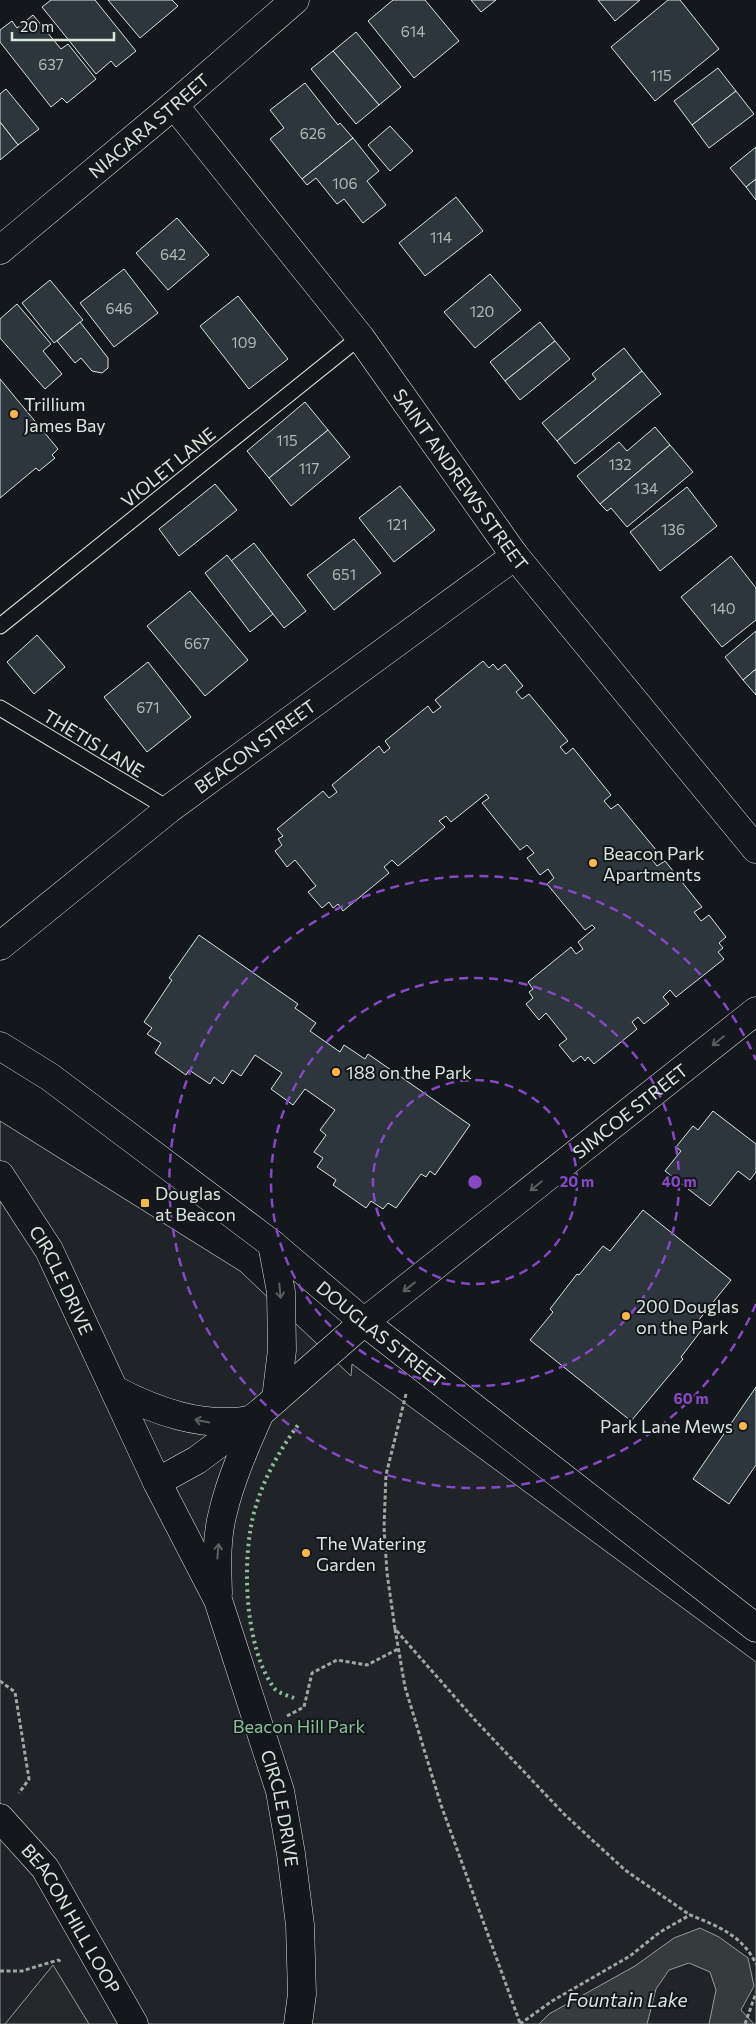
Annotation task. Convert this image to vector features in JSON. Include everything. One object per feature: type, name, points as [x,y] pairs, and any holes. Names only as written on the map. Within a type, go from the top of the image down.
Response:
[{"type":"street","name":"NIAGARA STREET","points":[[0,250],[174,106],[295,0]]},
{"type":"street","name":"SAINT ANDREWS STREET","points":[[174,106],[360,337],[515,556],[756,849]]},
{"type":"street","name":"BEACON STREET","points":[[0,946],[169,810],[515,556]]},
{"type":"street","name":"SIMCOE STREET","points":[[364,1322],[756,1011]]},
{"type":"street","name":"DOUGLAS STREET","points":[[0,1046],[50,1077],[272,1244],[364,1322],[756,1628]]},
{"type":"street","name":"CIRCLE DRIVE","points":[[0,1175],[49,1250],[157,1482],[218,1600],[280,1791],[292,1854],[300,1925],[302,1994],[298,2024]]},
{"type":"street","points":[[115,1390],[145,1406],[201,1421],[231,1423],[262,1410],[282,1350],[281,1292],[272,1244]]},
{"type":"street","name":"CIRCLE DRIVE","points":[[157,1482],[197,1460],[262,1410],[364,1322]]},
{"type":"street","name":"CIRCLE DRIVE","points":[[218,1600],[217,1556],[223,1512],[240,1460],[262,1410]]},
{"type":"street","name":"BEACON HILL LOOP","points":[[0,1818],[45,1868],[134,2024]]},
{"type":"lane","name":"VIOLET LANE","points":[[0,626],[360,337]]},
{"type":"lane","name":"THETIS LANE","points":[[0,708],[169,810]]},
{"type":"path","points":[[408,1388],[386,1475],[384,1519],[387,1573],[398,1649],[405,1687],[441,1805],[520,2024],[552,2001],[630,1956],[660,1932],[690,1915]]},
{"type":"path","points":[[395,1629],[475,1720],[564,1814],[625,1870],[690,1915],[724,1928],[745,1946],[756,1964]]},
{"type":"path","points":[[260,1731],[304,1707],[312,1673],[337,1660],[367,1665],[398,1649]]},
{"type":"path","points":[[0,1681],[15,1692],[29,1779],[0,1818]]},
{"type":"path","points":[[0,1971],[22,1970],[58,1960],[67,1965]]},
{"type":"path","points":[[745,2024],[756,1993]]},
{"type":"green space","name":"Beacon Hill Park","points":[[0,1121],[240,1271],[351,1376],[352,1364],[756,1662],[756,2024],[0,2024]]},
{"type":"shaded area","points":[[53,1965],[89,2024],[5,2024]]},
{"type":"water","name":"Fountain Lake","points":[[700,1928],[719,1937],[748,1958],[754,1986],[741,2010],[754,2024],[709,2024],[716,1990],[710,1972],[689,1963],[669,1970],[656,1989],[647,2024],[539,2024],[549,2014],[635,1966],[674,1938]]},
{"type":"building","points":[[51,0],[95,0],[136,51],[116,67],[111,61],[96,74],[42,7]]},
{"type":"building","points":[[108,0],[172,0],[178,6],[140,38]]},
{"type":"building","points":[[393,0],[425,0],[459,41],[414,78],[368,21]]},
{"type":"building","points":[[471,0],[496,0],[481,12]]},
{"type":"building","points":[[598,0],[640,0],[615,21]]},
{"type":"building","points":[[668,0],[680,0],[719,49],[655,101],[611,47]]},
{"type":"building","points":[[33,15],[61,49],[68,44],[96,79],[67,103],[62,98],[51,107],[0,42],[0,30],[12,21],[17,28]]},
{"type":"building","points":[[356,32],[401,87],[379,105],[333,51]]},
{"type":"building","points":[[333,51],[379,105],[356,124],[311,69]]},
{"type":"building","points":[[718,68],[736,91],[692,125],[674,101]]},
{"type":"building","points":[[305,83],[338,125],[340,123],[353,138],[302,179],[270,139],[284,128],[270,110]]},
{"type":"building","points":[[6,89],[39,129],[18,145],[0,122],[0,94]]},
{"type":"building","points":[[736,91],[754,114],[709,148],[692,125]]},
{"type":"building","points":[[0,122],[18,145],[0,160]]},
{"type":"building","points":[[390,126],[413,151],[390,171],[368,145]]},
{"type":"building","points":[[353,138],[379,171],[367,181],[386,205],[363,223],[344,199],[337,204],[316,178],[307,185],[302,179]]},
{"type":"building","points":[[756,147],[756,179],[746,187],[730,168]]},
{"type":"building","points":[[756,179],[756,200],[746,187]]},
{"type":"building","points":[[456,197],[483,231],[425,276],[399,243]]},
{"type":"building","points":[[177,218],[209,255],[168,290],[136,253]]},
{"type":"building","points":[[124,269],[158,313],[114,347],[80,303]]},
{"type":"building","points":[[490,274],[521,310],[475,348],[444,312]]},
{"type":"building","points":[[50,280],[83,320],[54,343],[22,303]]},
{"type":"building","points":[[238,296],[288,359],[249,389],[200,326]]},
{"type":"building","points":[[17,304],[51,344],[43,351],[62,374],[45,389],[0,338],[0,319]]},
{"type":"building","points":[[80,322],[108,358],[108,368],[102,373],[92,371],[81,358],[75,363],[57,341]]},
{"type":"building","points":[[540,322],[555,341],[505,381],[490,362]]},
{"type":"building","points":[[555,341],[570,359],[520,400],[505,381]]},
{"type":"building","points":[[624,348],[642,371],[557,441],[542,423],[596,379],[592,374]]},
{"type":"building","points":[[642,371],[661,394],[575,464],[557,441]]},
{"type":"building","name":"Trillium James Bay","points":[[0,379],[58,449],[52,455],[55,458],[39,471],[36,468],[0,498]]},
{"type":"building","points":[[305,402],[328,430],[269,478],[247,451]]},
{"type":"building","points":[[655,427],[670,445],[600,504],[577,476],[619,442],[627,451]]},
{"type":"building","points":[[328,430],[350,457],[291,506],[269,478]]},
{"type":"building","points":[[670,445],[693,472],[627,527],[611,508],[607,511],[600,504]]},
{"type":"building","points":[[215,484],[237,510],[179,556],[159,529]]},
{"type":"building","points":[[400,486],[435,530],[394,562],[359,518]]},
{"type":"building","points":[[687,487],[717,526],[660,571],[630,532]]},
{"type":"building","points":[[354,539],[381,573],[334,610],[307,575]]},
{"type":"building","points":[[254,543],[306,611],[284,628],[231,561]]},
{"type":"building","points":[[227,555],[273,614],[250,632],[205,573]]},
{"type":"building","points":[[731,556],[756,588],[756,620],[722,647],[681,597]]},
{"type":"building","points":[[190,591],[248,660],[205,696],[147,626]]},
{"type":"building","points":[[756,631],[756,669],[743,680],[725,657]]},
{"type":"building","points":[[37,635],[65,667],[34,694],[7,662]]},
{"type":"building","name":"Beacon Park Apartments","points":[[483,661],[489,668],[493,664],[498,670],[505,664],[523,686],[516,692],[522,699],[529,694],[568,741],[560,747],[566,754],[573,748],[611,795],[604,801],[611,809],[618,804],[657,851],[650,857],[657,866],[665,861],[702,907],[694,912],[701,921],[709,915],[726,937],[719,943],[723,948],[718,952],[724,959],[676,997],[670,990],[663,997],[669,1004],[644,1024],[638,1017],[632,1022],[637,1029],[594,1064],[588,1057],[585,1061],[581,1056],[573,1062],[559,1045],[567,1039],[546,1013],[539,1020],[526,1004],[533,998],[529,992],[533,989],[528,982],[571,947],[576,954],[583,949],[578,942],[595,928],[592,925],[585,930],[547,884],[554,878],[548,869],[540,875],[527,858],[534,853],[527,845],[520,850],[482,803],[489,798],[486,794],[451,822],[446,816],[439,821],[445,827],[398,866],[392,860],[384,867],[389,873],[343,911],[338,904],[333,908],[329,902],[322,908],[308,892],[316,886],[295,860],[287,867],[275,851],[282,845],[278,839],[283,836],[277,829],[323,791],[329,798],[337,792],[332,785],[379,746],[384,753],[390,748],[385,741],[428,706],[433,713],[441,707],[435,700]]},
{"type":"building","points":[[148,662],[191,717],[147,752],[104,697]]},
{"type":"building","points":[[756,669],[756,695],[743,680]]},
{"type":"building","name":"188 on the Park","points":[[199,935],[298,1004],[295,1008],[316,1023],[310,1031],[340,1052],[344,1045],[365,1059],[368,1054],[470,1125],[435,1175],[430,1171],[426,1177],[421,1174],[396,1208],[388,1203],[383,1209],[371,1201],[366,1208],[333,1185],[336,1180],[317,1167],[323,1158],[314,1152],[326,1135],[320,1130],[335,1110],[305,1089],[293,1105],[271,1089],[282,1073],[255,1055],[241,1076],[232,1070],[223,1084],[214,1077],[210,1084],[189,1070],[186,1075],[155,1053],[161,1043],[147,1034],[152,1028],[144,1022],[172,980],[169,978]]},
{"type":"building","points":[[713,1111],[756,1144],[756,1172],[750,1180],[738,1171],[710,1206],[665,1171],[681,1151],[676,1147],[693,1126],[698,1130]]},
{"type":"building","name":"200 Douglas on the Park","points":[[643,1210],[731,1280],[698,1321],[704,1327],[681,1357],[683,1359],[631,1421],[530,1340],[553,1312],[550,1309],[577,1274],[579,1275],[603,1246],[610,1251]]},
{"type":"building","name":"Park Lane Mews","points":[[756,1387],[756,1465],[729,1504],[693,1479]]},
{"type":"hedge","points":[[294,1698],[276,1690],[264,1671],[256,1649],[251,1626],[247,1576],[248,1551],[255,1509],[273,1465],[298,1425]]},
{"type":"place","name":"Trillium James Bay","points":[[14,414]]},
{"type":"place","name":"Beacon Park Apartments","points":[[593,863]]},
{"type":"place","name":"188 on the Park","points":[[336,1072]]},
{"type":"place","name":"Douglas at Beacon","points":[[145,1203]]},
{"type":"place","name":"200 Douglas on the Park","points":[[626,1316]]},
{"type":"place","name":"Park Lane Mews","points":[[743,1426]]},
{"type":"place","name":"The Watering Garden","points":[[306,1553]]}]
